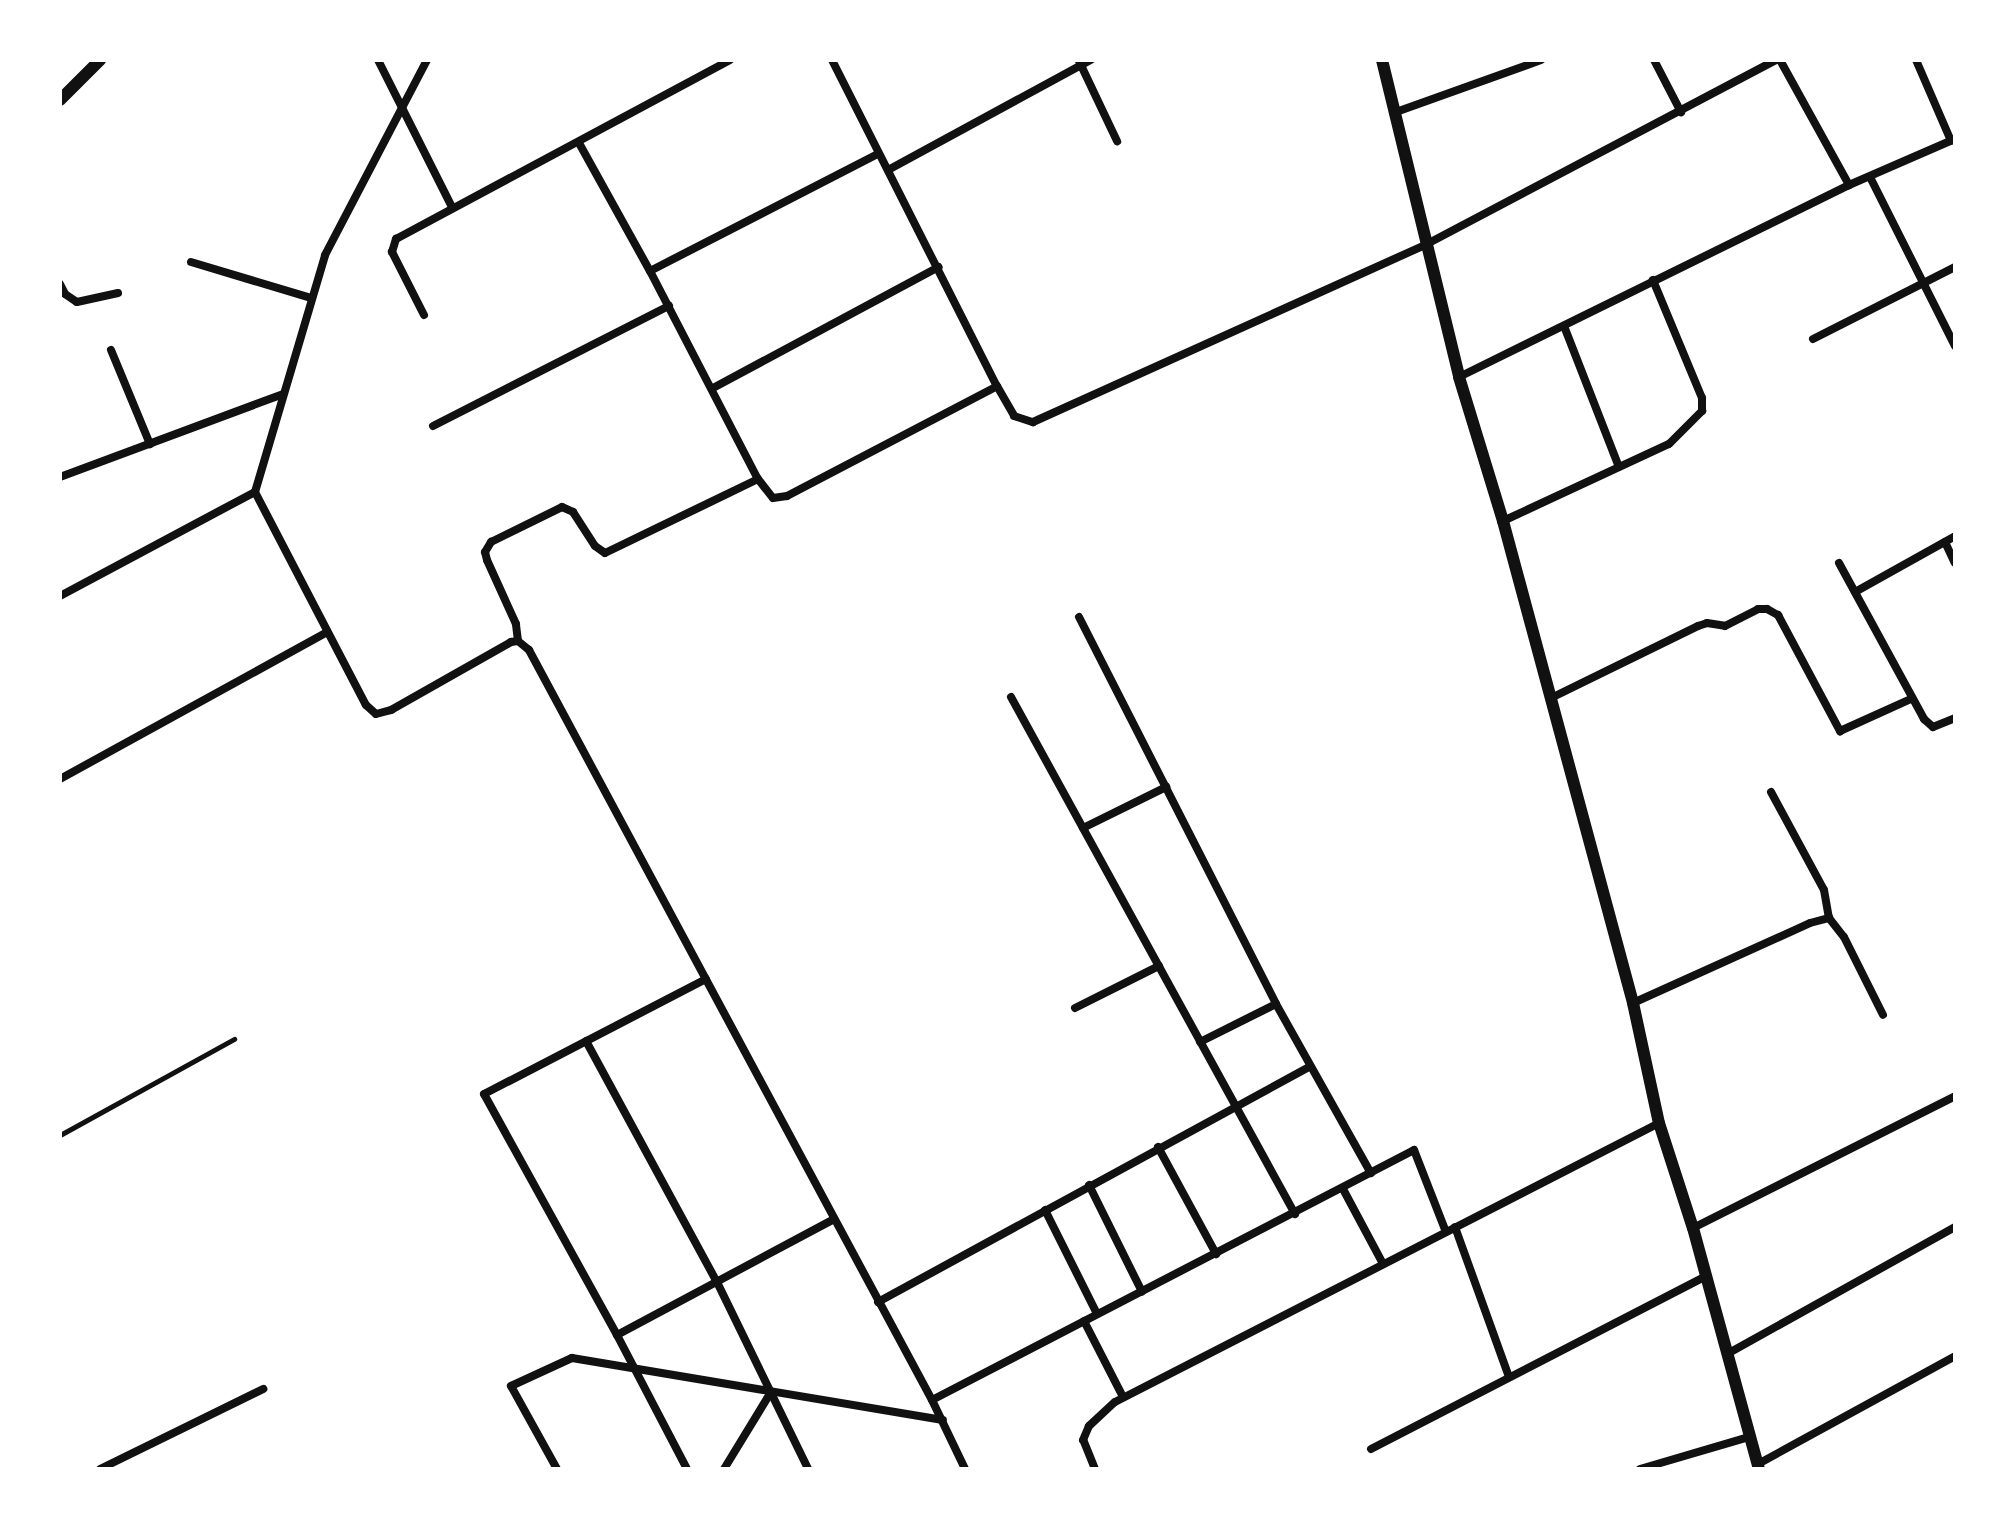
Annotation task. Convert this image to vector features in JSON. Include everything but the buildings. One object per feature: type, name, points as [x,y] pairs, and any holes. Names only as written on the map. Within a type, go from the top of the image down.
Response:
[{"type":"street","points":[[60,100],[100,60]]},
{"type":"street","points":[[378,60],[452,207]]},
{"type":"street","points":[[427,60],[335,230],[281,395],[255,492],[366,705],[376,714],[518,641]]},
{"type":"street","points":[[424,315],[391,246],[396,239],[730,60]]},
{"type":"street","points":[[832,60],[997,386],[1014,416],[1026,422],[1041,420],[1425,245],[1778,60],[1849,185]]},
{"type":"street","points":[[888,170],[1079,63],[1091,60]]},
{"type":"street","points":[[1382,60],[1459,377],[1503,521],[1633,1003],[1659,1123],[1693,1228],[1758,1467],[1955,1356]]},
{"type":"street","points":[[1396,112],[1541,60]]},
{"type":"street","points":[[1654,60],[1681,112]]},
{"type":"street","points":[[1459,377],[1849,185],[1953,140],[1916,60]]},
{"type":"street","points":[[1079,63],[1117,141]]},
{"type":"street","points":[[579,143],[713,388],[758,479],[766,492],[778,500],[997,386]]},
{"type":"street","points":[[650,271],[878,154]]},
{"type":"street","points":[[1870,177],[1955,346]]},
{"type":"street","points":[[191,262],[311,298]]},
{"type":"street","points":[[713,388],[939,267]]},
{"type":"street","points":[[1813,339],[1955,267]]},
{"type":"street","points":[[1503,521],[1681,436],[1704,405],[1653,280]]},
{"type":"street","points":[[60,284],[65,294],[77,302],[118,293]]},
{"type":"street","points":[[433,426],[669,306]]},
{"type":"street","points":[[1564,326],[1619,467]]},
{"type":"street","points":[[111,350],[150,444]]},
{"type":"street","points":[[60,477],[281,395]]},
{"type":"street","points":[[758,479],[605,553],[595,546],[573,512],[562,507],[491,542],[485,552],[516,624],[518,641],[529,650],[563,707],[943,1420],[965,1469]]},
{"type":"street","points":[[60,596],[255,492]]},
{"type":"street","points":[[1855,592],[1955,536]]},
{"type":"street","points":[[1945,542],[1955,563]]},
{"type":"street","points":[[1839,563],[1924,719],[1933,727],[1955,718]]},
{"type":"street","points":[[1551,698],[1698,626],[1713,623],[1725,626],[1758,609],[1767,609],[1778,615],[1840,731],[1911,699]]},
{"type":"street","points":[[1079,617],[1276,1004],[1371,1173]]},
{"type":"street","points":[[60,779],[327,632]]},
{"type":"street","points":[[1011,697],[1295,1214]]},
{"type":"street","points":[[1083,828],[1166,787]]},
{"type":"street","points":[[1771,792],[1824,890],[1829,918],[1844,937],[1883,1015]]},
{"type":"street","points":[[1633,1003],[1810,923],[1829,918]]},
{"type":"street","points":[[1075,1008],[1159,966]]},
{"type":"street","points":[[687,1469],[484,1094],[706,979]]},
{"type":"street","points":[[1200,1042],[1276,1004]]},
{"type":"street","points":[[586,1041],[716,1280],[808,1469]]},
{"type":"street","points":[[878,1302],[1310,1066]]},
{"type":"street","points":[[1693,1228],[1955,1096]]},
{"type":"street","points":[[1095,1469],[1083,1440],[1105,1409],[1123,1397],[1659,1123]]},
{"type":"street","points":[[1158,1147],[1216,1254]]},
{"type":"street","points":[[932,1400],[1414,1150],[1446,1232]]},
{"type":"street","points":[[1089,1185],[1142,1292]]},
{"type":"street","points":[[1343,1189],[1383,1264]]},
{"type":"street","points":[[1045,1210],[1097,1314]]},
{"type":"street","points":[[617,1335],[834,1219]]},
{"type":"street","points":[[1455,1227],[1509,1377]]},
{"type":"street","points":[[1727,1354],[1955,1227]]},
{"type":"street","points":[[1371,1449],[1706,1276]]},
{"type":"street","points":[[1084,1321],[1123,1397]]},
{"type":"street","points":[[557,1469],[511,1386],[572,1358],[943,1420]]},
{"type":"street","points":[[100,1469],[263,1389]]},
{"type":"street","points":[[724,1469],[771,1392]]},
{"type":"street","points":[[1640,1469],[1660,1466],[1749,1437]]},
{"type":"lane","points":[[60,1135],[234,1039]]}]
